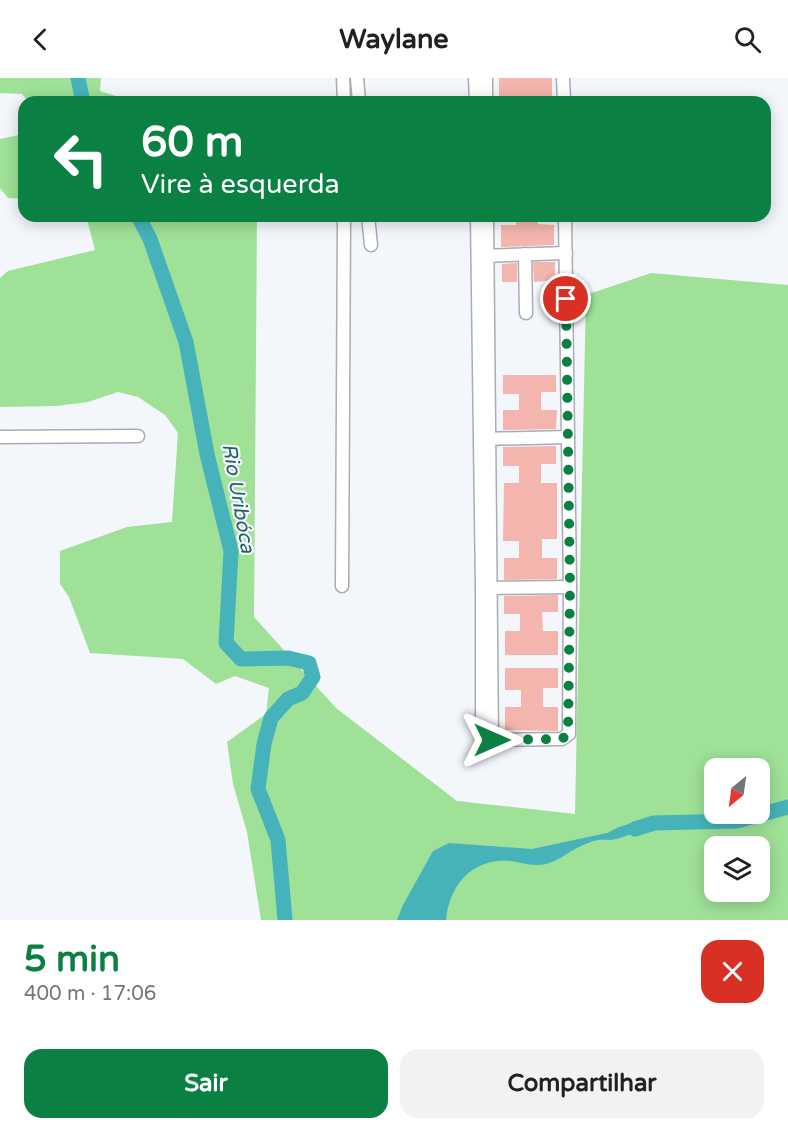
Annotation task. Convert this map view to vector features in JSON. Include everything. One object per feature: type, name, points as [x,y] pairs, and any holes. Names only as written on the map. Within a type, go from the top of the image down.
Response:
[{"type":"street","points":[[343,78],[344,96]]},
{"type":"street","points":[[357,78],[358,96]]},
{"type":"street","points":[[475,78],[476,96]]},
{"type":"street","points":[[486,78],[486,96]]},
{"type":"street","points":[[563,78],[564,96]]},
{"type":"street","points":[[342,586],[344,222]]},
{"type":"street","points":[[369,222],[371,245]]},
{"type":"street","points":[[478,222],[483,256]]},
{"type":"street","points":[[486,222],[483,256],[487,588],[482,728],[486,738],[492,740],[562,739],[568,734],[570,587],[565,222]]},
{"type":"street","points":[[483,256],[566,253]]},
{"type":"street","points":[[525,254],[526,313]]},
{"type":"street","points":[[0,437],[138,436]]},
{"type":"street","points":[[485,439],[568,437]]},
{"type":"street","points":[[487,588],[570,587]]},
{"type":"green space","points":[[0,78],[101,78],[100,91],[116,96],[24,96],[0,93]]},
{"type":"green space","points":[[18,135],[18,199],[8,198],[0,188],[0,139]]},
{"type":"green space","points":[[88,222],[257,222],[254,617],[336,708],[457,801],[575,814],[586,295],[651,273],[788,285],[788,920],[261,920],[247,832],[233,784],[227,742],[266,714],[269,688],[235,676],[216,684],[183,659],[90,653],[69,597],[60,584],[60,551],[127,527],[172,522],[178,433],[165,415],[138,397],[118,392],[88,402],[56,406],[0,407],[0,278],[8,271],[95,250]]},
{"type":"water","points":[[632,823],[654,823],[621,838],[589,843],[545,864],[503,861],[487,863],[469,873],[456,888],[446,920],[397,920],[433,851],[449,843],[532,849],[607,833]]},
{"type":"building","points":[[499,78],[552,78],[552,96],[499,96]]},
{"type":"building","points":[[516,222],[538,222],[538,224],[554,225],[554,245],[501,247],[501,225],[516,225]]},
{"type":"building","points":[[533,262],[555,262],[555,280],[534,282]]},
{"type":"building","points":[[517,263],[517,282],[502,282],[502,264]]},
{"type":"building","points":[[503,375],[556,375],[556,392],[541,392],[541,410],[557,410],[556,429],[503,430],[503,410],[519,410],[519,394],[503,394]]},
{"type":"building","points":[[556,446],[556,464],[541,464],[541,483],[557,483],[557,539],[542,539],[542,558],[557,558],[557,579],[504,580],[504,558],[519,558],[519,541],[503,541],[504,483],[519,483],[519,466],[503,466],[503,447]]},
{"type":"building","points":[[558,595],[558,612],[542,612],[543,631],[558,631],[558,655],[505,655],[505,631],[520,631],[520,614],[504,614],[504,596]]},
{"type":"building","points":[[505,668],[558,668],[558,688],[543,688],[543,707],[558,707],[558,731],[505,730],[505,707],[521,707],[521,690],[505,690]]},
{"type":"waterway","name":"Rio Uribóca","points":[[78,78],[82,96]]},
{"type":"waterway","name":"Rio Uribóca","points":[[141,222],[150,239],[186,342],[207,454],[231,551],[226,643],[241,659],[288,658],[309,663],[313,677],[302,693],[288,699],[271,718],[264,744],[258,789],[278,840],[285,920]]},
{"type":"waterway","points":[[635,829],[654,823],[737,821],[788,807]]},
{"type":"route","points":[[492,740],[562,739],[568,734],[570,587],[566,299]]}]
